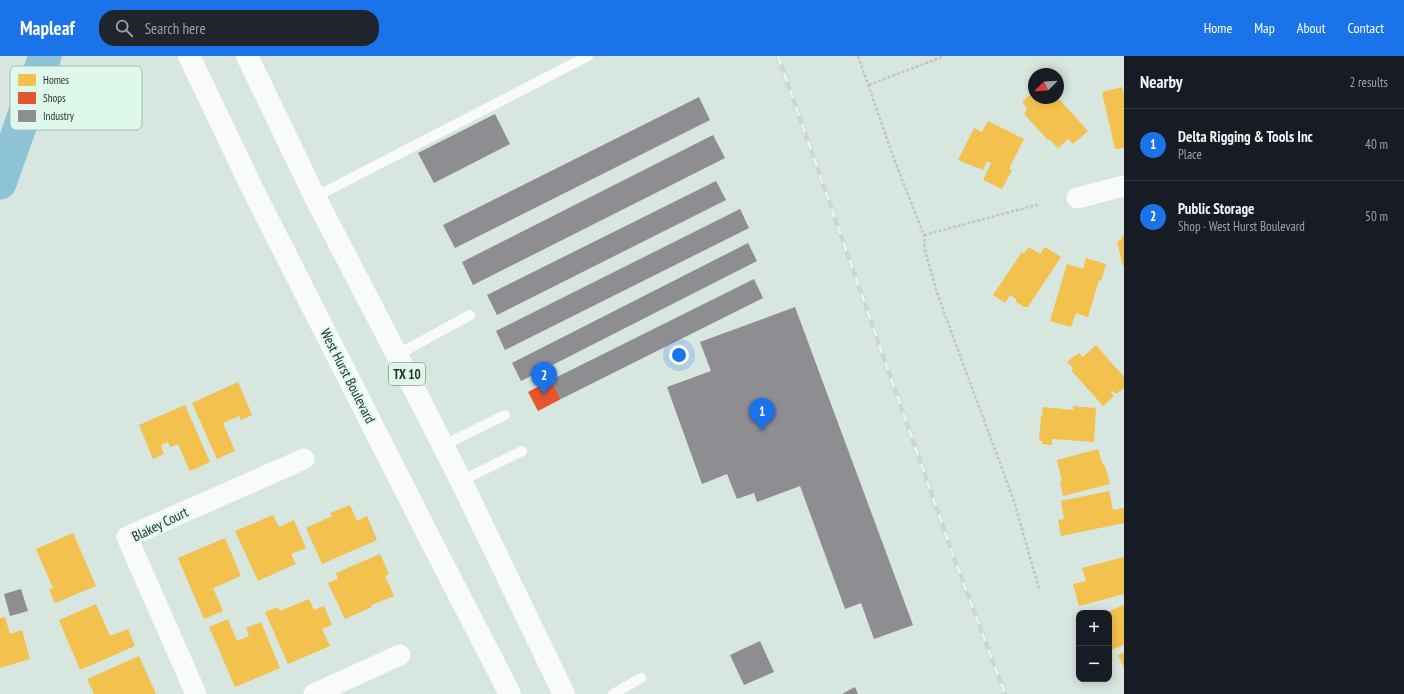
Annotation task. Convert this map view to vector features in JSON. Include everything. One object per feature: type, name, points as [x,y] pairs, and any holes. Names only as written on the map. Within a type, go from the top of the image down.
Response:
[{"type":"main road","name":"West Hurst Boulevard","points":[[189,56],[252,188],[510,694]]},
{"type":"main road","name":"TX 10","points":[[247,56],[315,197],[461,481],[564,694]]},
{"type":"street","points":[[1077,198],[1124,186]]},
{"type":"street","name":"Blakey Court","points":[[196,694],[127,537],[304,459]]},
{"type":"street","points":[[314,694],[400,655]]},
{"type":"lane","points":[[315,197],[588,56]]},
{"type":"lane","points":[[397,354],[470,315]]},
{"type":"lane","points":[[442,446],[506,415]]},
{"type":"lane","points":[[461,481],[522,451]]},
{"type":"lane","points":[[613,694],[641,678]]},
{"type":"path","points":[[858,56],[894,159],[924,235],[925,250],[937,292],[1014,501],[1039,589]]},
{"type":"path","points":[[869,85],[944,56]]},
{"type":"path","points":[[924,235],[1040,204]]},
{"type":"building: Homes","points":[[1122,87],[1124,96],[1124,148],[1115,149],[1102,92]]},
{"type":"building: Homes","points":[[1028,96],[1028,104],[1063,104],[1088,131],[1073,144],[1068,139],[1058,148],[1049,139],[1048,140],[1024,114],[1027,108],[1022,102]]},
{"type":"building: Homes","points":[[988,121],[1024,139],[1009,169],[1012,170],[1002,189],[983,180],[991,163],[987,161],[983,170],[958,160],[974,128],[982,132]]},
{"type":"building: Homes","points":[[1124,234],[1123,266],[1117,241],[1122,240],[1121,238]]},
{"type":"building: Homes","points":[[1029,247],[1040,254],[1045,247],[1061,257],[1028,307],[1024,307],[1016,302],[1016,299],[1010,295],[1005,303],[993,295],[1022,252],[1024,253]]},
{"type":"building: Homes","points":[[1086,258],[1106,264],[1101,281],[1099,280],[1088,317],[1076,313],[1071,327],[1050,321],[1067,264],[1083,269]]},
{"type":"building: Homes","points":[[1096,345],[1124,377],[1124,388],[1116,394],[1113,391],[1111,392],[1114,396],[1103,406],[1071,370],[1073,368],[1067,362],[1079,353],[1083,357]]},
{"type":"building: Homes","points":[[238,382],[252,415],[241,420],[239,416],[223,423],[235,451],[217,459],[192,403]]},
{"type":"building: Homes","points":[[185,405],[210,462],[190,471],[178,444],[170,447],[168,442],[161,445],[164,454],[153,459],[139,425]]},
{"type":"building: Homes","points":[[1073,406],[1096,408],[1094,442],[1052,439],[1052,445],[1042,444],[1042,441],[1039,441],[1043,407],[1073,410]]},
{"type":"building: Homes","points":[[1098,449],[1110,484],[1063,496],[1060,481],[1062,481],[1057,460]]},
{"type":"building: Homes","points":[[1109,491],[1113,510],[1124,508],[1124,523],[1061,536],[1058,520],[1064,519],[1061,501]]},
{"type":"building: Homes","points":[[350,505],[357,521],[367,516],[377,540],[322,564],[306,528],[332,516],[330,513]]},
{"type":"building: Homes","points":[[273,515],[279,527],[294,520],[306,548],[291,554],[296,564],[258,581],[235,531]]},
{"type":"building: Homes","points":[[73,533],[96,586],[55,603],[49,590],[53,588],[36,549]]},
{"type":"building: Homes","points":[[225,538],[241,576],[213,588],[223,611],[204,619],[178,558]]},
{"type":"building: Homes","points":[[380,554],[389,574],[385,576],[394,596],[371,605],[372,607],[345,619],[328,583],[338,579],[336,573]]},
{"type":"building: Homes","points":[[1124,557],[1124,594],[1079,606],[1073,584],[1086,581],[1082,568]]},
{"type":"building: Homes","points":[[309,599],[314,610],[324,606],[332,625],[322,629],[330,646],[288,664],[265,612],[278,607],[280,611]]},
{"type":"building: Homes","points":[[96,604],[110,636],[128,629],[135,646],[80,670],[59,620]]},
{"type":"building: Homes","points":[[1124,605],[1124,645],[1112,650],[1112,646],[1112,610]]},
{"type":"building: Homes","points":[[5,617],[10,634],[22,630],[30,659],[0,668],[0,618]]},
{"type":"building: Homes","points":[[228,619],[237,641],[249,636],[246,628],[261,622],[280,668],[235,687],[209,627]]},
{"type":"building: Homes","points":[[1124,652],[1124,668],[1118,655]]},
{"type":"building: Homes","points":[[139,656],[156,694],[94,694],[87,679]]},
{"type":"building: Shops","points":[[551,380],[561,399],[538,411],[528,392]]},
{"type":"building: Industry","points":[[699,97],[710,120],[455,248],[443,225]]},
{"type":"building: Industry","points":[[495,114],[510,144],[434,183],[418,153]]},
{"type":"building: Industry","points":[[713,135],[725,158],[473,285],[462,262]]},
{"type":"building: Industry","points":[[716,181],[726,200],[497,315],[487,295]]},
{"type":"building: Industry","points":[[740,209],[749,228],[505,350],[496,331]]},
{"type":"building: Industry","points":[[748,243],[757,261],[521,381],[512,363]]},
{"type":"building: Industry","points":[[754,279],[763,298],[561,399],[551,380]]},
{"type":"building: Industry","points":[[795,307],[913,625],[874,639],[861,603],[845,609],[800,486],[757,502],[754,493],[737,499],[727,474],[702,484],[667,387],[711,371],[700,342]]},
{"type":"building: Industry","points":[[21,589],[28,611],[10,616],[4,594]]},
{"type":"building: Industry","points":[[760,641],[774,672],[744,685],[730,655]]},
{"type":"building: Industry","points":[[855,687],[858,694],[842,694]]},
{"type":"waterway","points":[[41,66],[45,56]]},
{"type":"waterway","points":[[0,183],[19,130]]},
{"type":"railway","points":[[778,56],[952,552],[1005,694]]},
{"type":"place","name":"Public Storage","points":[[544,395]]},
{"type":"place","name":"Delta Rigging & Tools Inc","points":[[762,431]]}]
